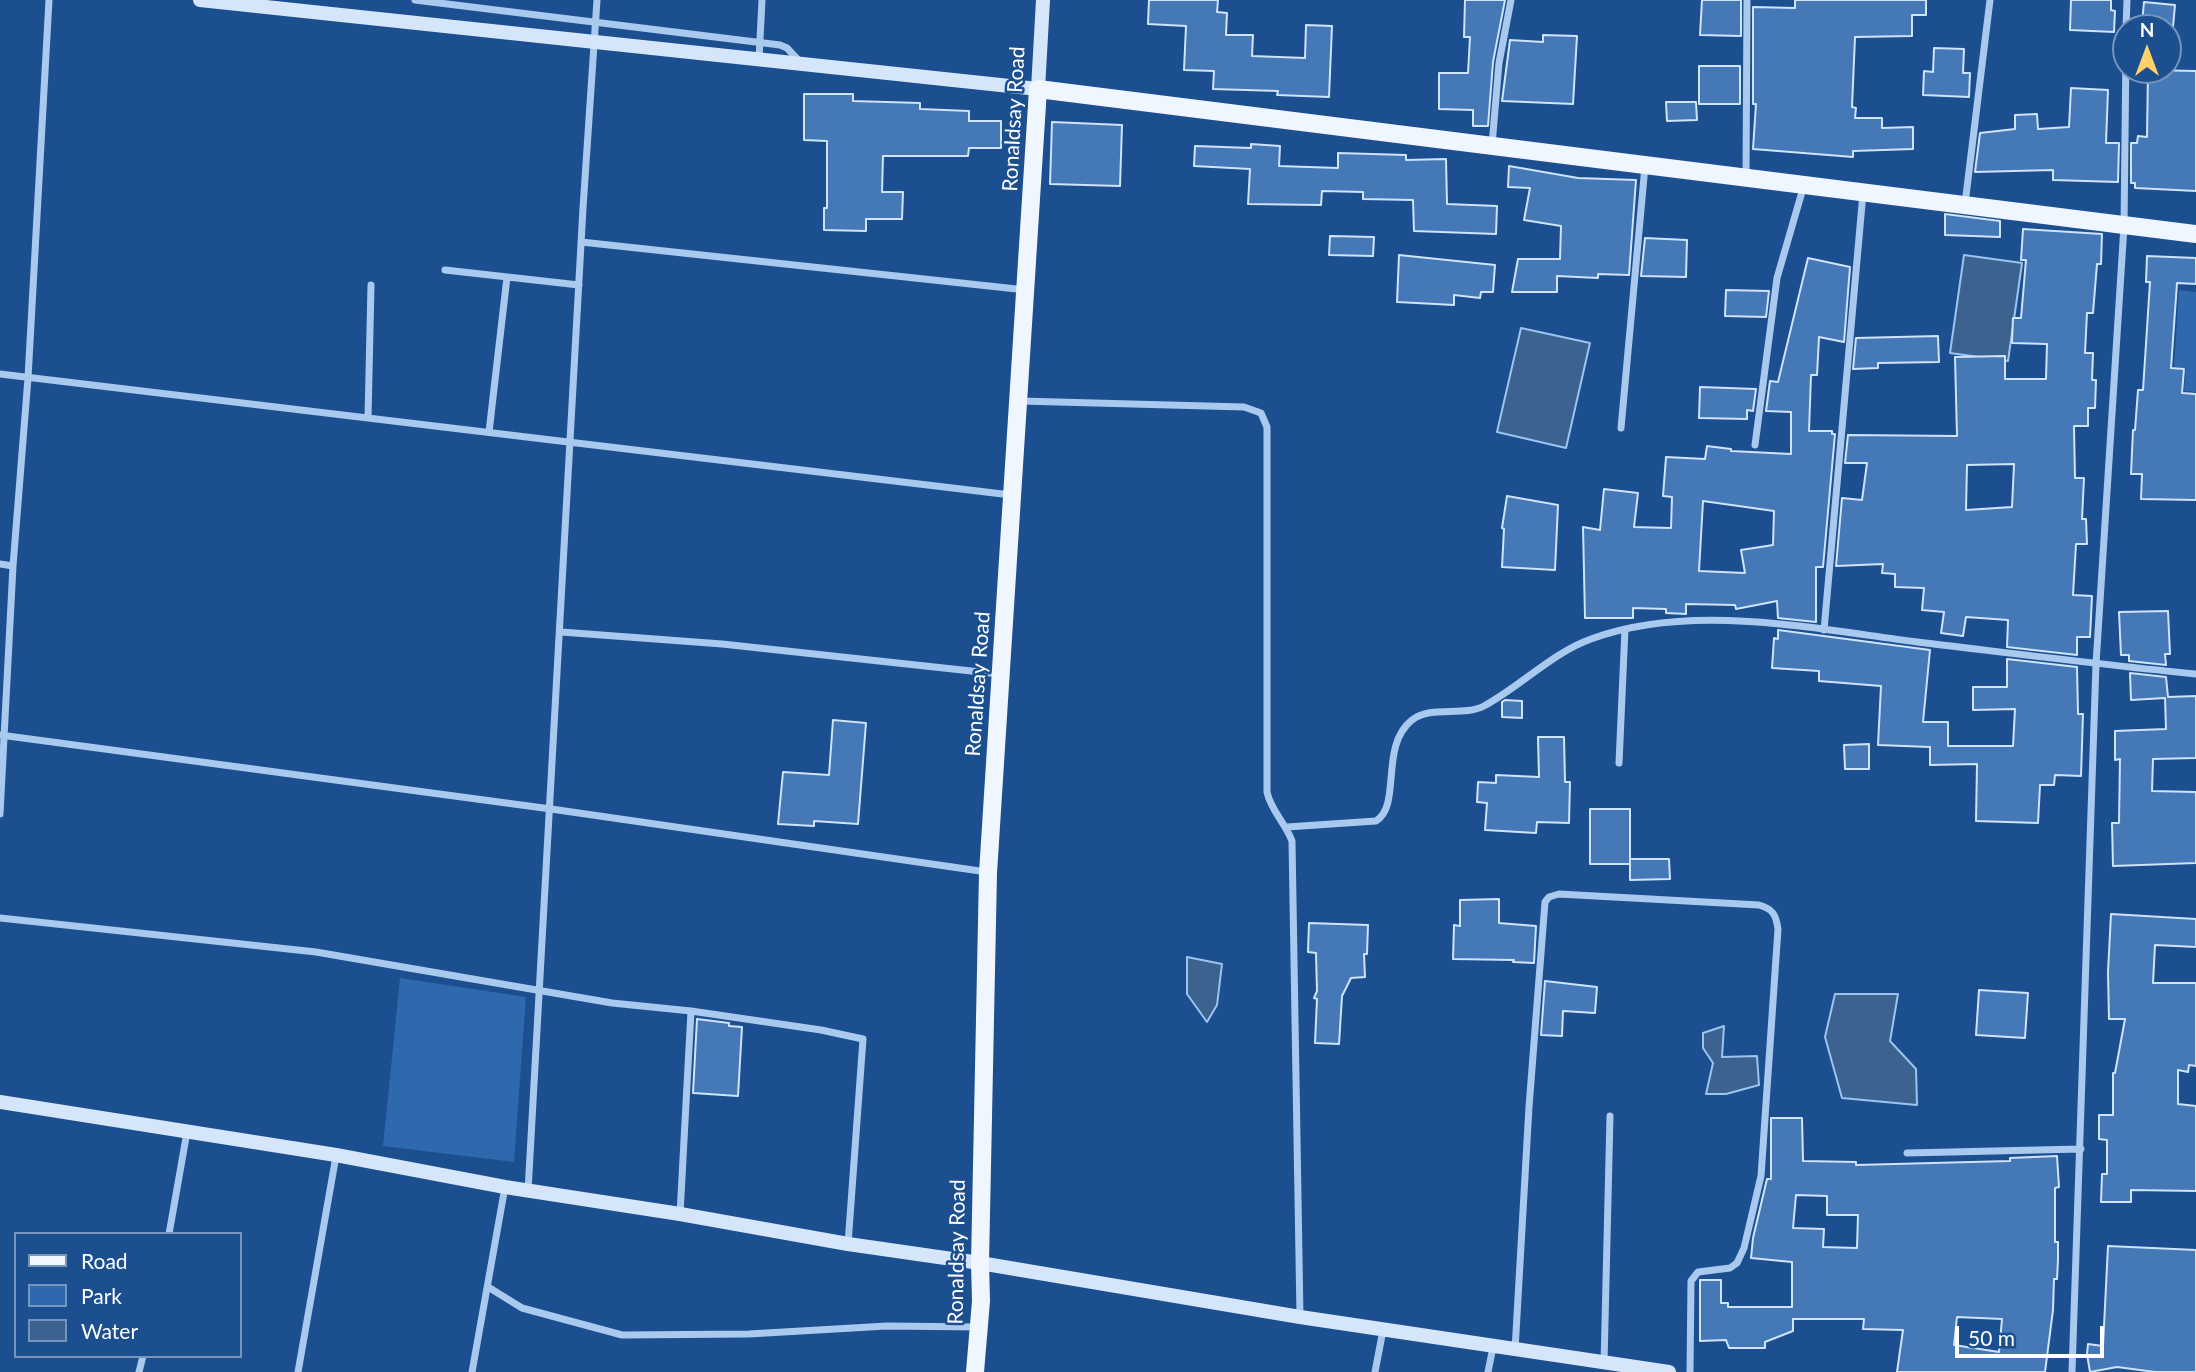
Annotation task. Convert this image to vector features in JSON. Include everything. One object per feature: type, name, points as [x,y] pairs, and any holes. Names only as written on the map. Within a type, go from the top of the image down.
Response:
[{"type":"main road","points":[[1038,89],[2196,234]]},
{"type":"main road","name":"Ronaldsay Road","points":[[975,1372],[981,1301],[988,873],[1038,89]]},
{"type":"street","points":[[0,814],[2,735],[28,378],[50,0]]},
{"type":"street","points":[[200,0],[1038,89]]},
{"type":"street","points":[[415,0],[760,43],[787,48],[800,63]]},
{"type":"street","points":[[528,1191],[597,0]]},
{"type":"street","points":[[759,59],[762,0]]},
{"type":"street","name":"Ronaldsay Road","points":[[1038,89],[1043,0]]},
{"type":"street","points":[[1492,145],[1499,63],[1511,0]]},
{"type":"street","points":[[1746,178],[1747,0]]},
{"type":"street","points":[[1965,206],[1990,0]]},
{"type":"street","points":[[2072,1372],[2096,664],[2124,226],[2126,84]]},
{"type":"street","points":[[1621,428],[1646,165]]},
{"type":"street","points":[[1755,445],[1777,278],[1804,184]]},
{"type":"street","points":[[1824,630],[1863,192]]},
{"type":"street","points":[[581,242],[930,277],[1027,290]]},
{"type":"street","points":[[444,270],[579,285]]},
{"type":"street","points":[[489,432],[507,277]]},
{"type":"street","points":[[368,418],[371,285]]},
{"type":"street","points":[[0,374],[571,440],[1013,495]]},
{"type":"street","points":[[1020,401],[1244,407],[1254,409],[1265,418],[1267,792],[1275,813],[1287,827],[1292,841],[1300,1317]]},
{"type":"street","points":[[0,564],[13,566]]},
{"type":"street","points":[[1287,827],[1376,821],[1386,811],[1394,743],[1413,719],[1480,708],[1516,687],[1563,653],[1590,639],[1625,629],[1658,624],[1730,621],[2196,674]]},
{"type":"street","points":[[1619,763],[1625,629]]},
{"type":"street","points":[[561,632],[722,644],[1001,674]]},
{"type":"street","points":[[2,735],[551,809],[988,873]]},
{"type":"street","points":[[1515,1350],[1529,1107],[1545,902],[1552,895],[1559,894],[1759,905],[1773,911],[1778,929],[1761,1176],[1744,1248],[1737,1263],[1730,1268],[1698,1272],[1691,1281],[1690,1372]]},
{"type":"street","points":[[0,918],[316,952],[612,1003],[691,1011],[821,1030],[863,1039],[848,1244]]},
{"type":"street","points":[[680,1214],[691,1011]]},
{"type":"street","points":[[0,1102],[336,1155],[505,1188],[680,1214],[848,1244],[980,1263],[1383,1330],[1669,1372]]},
{"type":"street","points":[[1604,1364],[1610,1116]]},
{"type":"street","points":[[169,1232],[187,1131]]},
{"type":"street","points":[[1907,1153],[2081,1149]]},
{"type":"street","points":[[298,1372],[336,1155]]},
{"type":"street","points":[[472,1372],[505,1188]]},
{"type":"street","points":[[488,1287],[522,1308],[622,1335],[749,1334],[887,1326],[979,1328]]},
{"type":"street","points":[[1374,1372],[1383,1330]]},
{"type":"street","points":[[1488,1372],[1493,1347]]},
{"type":"green space","points":[[2179,290],[2196,292],[2196,392],[2184,391],[2186,368],[2174,367]]},
{"type":"green space","points":[[400,978],[526,997],[514,1162],[383,1146]]},
{"type":"water","points":[[1964,255],[2022,263],[2008,361],[1950,353]]},
{"type":"water","points":[[1521,328],[1590,343],[1566,448],[1497,432]]},
{"type":"water","points":[[1187,957],[1222,964],[1217,1005],[1207,1022],[1187,994]]},
{"type":"water","points":[[1835,994],[1898,994],[1890,1041],[1916,1069],[1917,1105],[1842,1098],[1825,1037]]},
{"type":"water","points":[[1724,1026],[1722,1057],[1757,1056],[1759,1085],[1726,1094],[1706,1094],[1713,1063],[1703,1048],[1703,1033]]},
{"type":"building","points":[[1149,0],[1218,0],[1217,12],[1227,13],[1226,35],[1253,35],[1252,56],[1305,58],[1306,25],[1332,26],[1329,97],[1277,95],[1278,91],[1213,89],[1214,71],[1184,70],[1186,26],[1148,24]]},
{"type":"building","points":[[1465,0],[1505,0],[1493,62],[1488,126],[1473,126],[1473,110],[1439,109],[1439,73],[1468,73],[1470,37],[1464,37]]},
{"type":"building","points":[[1702,0],[1741,0],[1741,36],[1700,35]]},
{"type":"building","points":[[1795,0],[1926,0],[1926,15],[1912,15],[1912,36],[1855,37],[1852,107],[1856,108],[1855,118],[1882,118],[1882,128],[1913,127],[1913,149],[1853,151],[1853,157],[1753,149],[1756,104],[1753,104],[1753,7],[1795,8]]},
{"type":"building","points":[[2071,0],[2111,0],[2111,10],[2115,11],[2112,14],[2112,32],[2070,30]]},
{"type":"building","points":[[2144,2],[2175,5],[2174,14],[2143,14]]},
{"type":"building","points":[[1543,35],[1577,36],[1573,104],[1502,101],[1510,40],[1543,42]]},
{"type":"building","points":[[1934,48],[1964,49],[1963,73],[1970,73],[1969,97],[1923,95],[1924,71],[1933,72]]},
{"type":"building","points":[[1699,66],[1740,66],[1740,104],[1699,104]]},
{"type":"building","points":[[2182,71],[2196,71],[2196,191],[2135,188],[2135,183],[2131,183],[2131,143],[2137,143],[2138,136],[2147,137],[2148,84],[2182,84]]},
{"type":"building","points":[[2071,88],[2108,90],[2106,143],[2119,143],[2118,182],[2053,180],[2053,170],[1975,172],[1980,133],[2015,129],[2015,115],[2037,114],[2038,129],[2069,127]]},
{"type":"building","points":[[804,94],[853,94],[853,101],[920,103],[920,109],[969,111],[969,121],[1001,121],[1001,148],[969,148],[968,156],[883,156],[882,192],[903,192],[902,219],[866,219],[866,231],[824,230],[824,208],[827,208],[827,141],[804,140]]},
{"type":"building","points":[[1666,102],[1696,102],[1697,120],[1667,121]]},
{"type":"building","points":[[1052,122],[1122,125],[1120,186],[1050,184]]},
{"type":"building","points":[[1251,144],[1280,146],[1279,166],[1338,168],[1338,153],[1406,155],[1406,160],[1446,159],[1447,204],[1497,206],[1496,234],[1414,231],[1413,200],[1363,199],[1363,192],[1322,191],[1321,205],[1248,204],[1250,169],[1194,166],[1195,146],[1251,148]]},
{"type":"building","points":[[1509,166],[1578,178],[1636,180],[1629,275],[1598,274],[1598,278],[1557,276],[1557,292],[1512,292],[1518,259],[1560,259],[1561,226],[1524,220],[1530,188],[1508,187]]},
{"type":"building","points":[[1945,214],[2000,221],[2000,237],[1945,235]]},
{"type":"building","points":[[2023,229],[2102,234],[2101,264],[2097,264],[2093,313],[2087,313],[2085,353],[2093,353],[2095,408],[2088,408],[2088,426],[2074,426],[2075,478],[2084,478],[2082,519],[2086,519],[2087,544],[2076,544],[2073,595],[2092,596],[2090,637],[2077,637],[2077,655],[2007,647],[2008,620],[1966,617],[1963,636],[1941,633],[1944,612],[1922,610],[1924,588],[1895,587],[1895,574],[1882,573],[1883,564],[1836,566],[1842,498],[1862,500],[1867,463],[1845,463],[1848,435],[1957,436],[1955,357],[2005,356],[2005,379],[2046,379],[2047,344],[2012,343],[2013,318],[2021,318],[2026,260],[2021,260]],"holes":[[[2014,464],[2012,507],[1966,510],[1967,465]]]},
{"type":"building","points":[[1330,236],[1374,237],[1373,256],[1329,255]]},
{"type":"building","points":[[1645,238],[1687,240],[1686,277],[1641,276]]},
{"type":"building","points":[[1399,255],[1495,265],[1493,292],[1481,292],[1480,298],[1454,295],[1454,305],[1397,302]]},
{"type":"building","points":[[2147,256],[2196,258],[2196,284],[2177,283],[2171,368],[2184,369],[2182,393],[2196,394],[2196,500],[2141,499],[2142,474],[2131,474],[2138,390],[2143,390],[2150,282],[2146,282]]},
{"type":"building","points":[[1808,258],[1850,267],[1844,342],[1819,337],[1817,375],[1811,375],[1809,431],[1832,431],[1832,434],[1835,434],[1823,567],[1816,567],[1816,622],[1778,618],[1777,601],[1736,609],[1735,605],[1686,604],[1686,614],[1666,613],[1666,609],[1633,608],[1633,618],[1585,618],[1583,527],[1600,530],[1604,489],[1638,493],[1634,527],[1671,528],[1672,497],[1663,496],[1666,457],[1705,459],[1707,446],[1731,451],[1791,454],[1791,412],[1766,411],[1770,381],[1778,382]],"holes":[[[1703,501],[1774,511],[1773,545],[1741,550],[1745,573],[1699,571]]]},
{"type":"building","points":[[1726,290],[1769,291],[1766,317],[1725,316]]},
{"type":"building","points":[[1938,336],[1939,362],[1878,363],[1878,368],[1853,369],[1856,338]]},
{"type":"building","points":[[1700,387],[1756,389],[1753,411],[1747,410],[1747,419],[1699,418]]},
{"type":"building","points":[[1507,496],[1558,505],[1555,570],[1502,567],[1502,528]]},
{"type":"building","points":[[2168,611],[2170,654],[2165,654],[2166,665],[2129,661],[2129,655],[2121,655],[2119,612]]},
{"type":"building","points":[[1778,630],[1930,650],[1923,722],[1948,722],[1948,746],[2013,746],[2015,709],[1973,710],[1973,687],[2007,687],[2007,659],[2077,667],[2078,714],[2083,714],[2081,776],[2055,775],[2054,785],[2040,785],[2038,823],[1976,821],[1977,764],[1930,765],[1930,747],[1878,745],[1881,686],[1819,681],[1819,671],[1772,668],[1774,638],[1778,639]]},
{"type":"building","points":[[2130,673],[2166,677],[2168,697],[2196,696],[2196,758],[2153,759],[2152,791],[2196,792],[2196,863],[2113,866],[2112,823],[2119,823],[2120,759],[2115,760],[2115,731],[2166,729],[2165,698],[2131,700]]},
{"type":"building","points":[[1522,701],[1522,718],[1502,717],[1502,702]]},
{"type":"building","points":[[833,720],[866,723],[858,824],[814,821],[814,826],[778,824],[783,772],[829,775]]},
{"type":"building","points":[[1538,737],[1564,737],[1565,782],[1570,782],[1569,823],[1537,822],[1536,833],[1485,830],[1487,803],[1477,802],[1478,782],[1496,783],[1496,775],[1539,777]]},
{"type":"building","points":[[1869,744],[1869,769],[1845,769],[1844,745]]},
{"type":"building","points":[[1590,809],[1630,809],[1630,864],[1590,864]]},
{"type":"building","points":[[1630,859],[1669,859],[1670,879],[1630,880]]},
{"type":"building","points":[[1499,899],[1499,923],[1536,926],[1534,963],[1453,959],[1454,925],[1460,926],[1460,900]]},
{"type":"building","points":[[2111,914],[2196,919],[2196,947],[2155,945],[2153,983],[2196,983],[2196,1066],[2189,1065],[2188,1072],[2178,1070],[2178,1104],[2196,1106],[2196,1191],[2131,1190],[2131,1202],[2101,1202],[2102,1174],[2107,1174],[2107,1140],[2099,1139],[2099,1115],[2113,1115],[2113,1073],[2125,1019],[2109,1019]]},
{"type":"building","points":[[1309,923],[1368,925],[1367,954],[1364,954],[1365,977],[1351,978],[1342,996],[1339,1044],[1315,1043],[1316,953],[1308,952]]},
{"type":"building","points":[[1545,981],[1597,987],[1595,1013],[1563,1011],[1562,1036],[1541,1035]]},
{"type":"building","points":[[1979,990],[2028,993],[2025,1038],[1976,1035]]},
{"type":"building","points":[[697,1019],[742,1027],[738,1096],[693,1093]]},
{"type":"building","points":[[1771,1118],[1802,1118],[1803,1161],[1856,1162],[1856,1165],[2010,1161],[2010,1158],[2057,1156],[2057,1279],[2054,1279],[2045,1372],[1897,1372],[1903,1330],[1863,1329],[1864,1319],[1793,1319],[1793,1331],[1765,1342],[1765,1348],[1729,1348],[1726,1340],[1700,1341],[1700,1280],[1721,1280],[1721,1303],[1728,1303],[1728,1307],[1792,1307],[1792,1262],[1751,1258],[1767,1179],[1771,1179]],"holes":[[[1796,1195],[1827,1196],[1827,1215],[1858,1215],[1857,1248],[1823,1247],[1824,1229],[1793,1228]],[[1957,1317],[2002,1319],[1999,1352],[1954,1345]]]},
{"type":"building","points":[[2108,1246],[2196,1250],[2196,1372],[2155,1372],[2117,1367],[2090,1372],[2088,1344],[2103,1346]]}]
